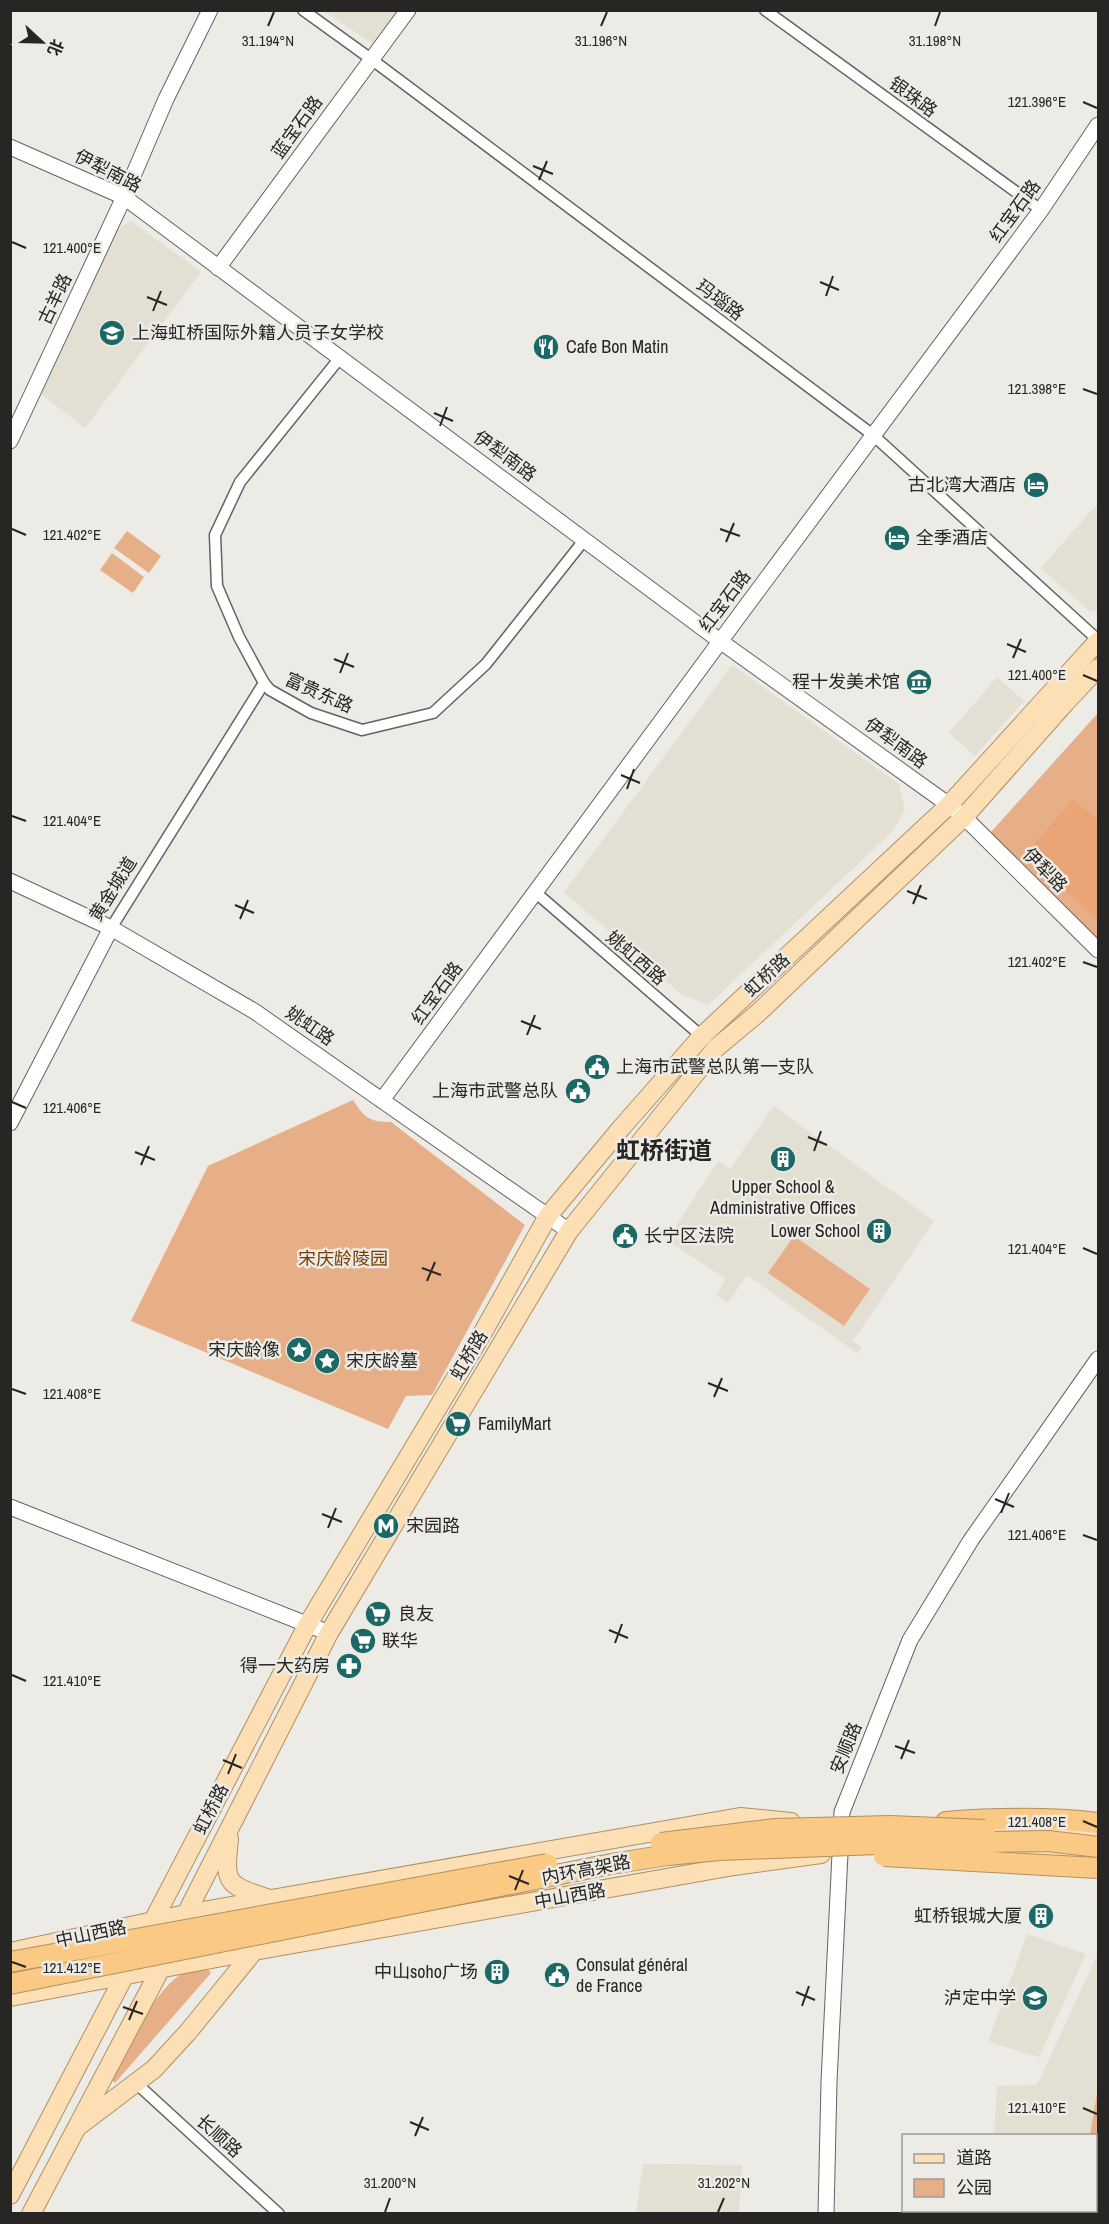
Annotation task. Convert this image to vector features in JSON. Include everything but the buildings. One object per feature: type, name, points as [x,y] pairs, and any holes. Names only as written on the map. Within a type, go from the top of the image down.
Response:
[{"type":"highway","points":[[890,1826],[995,1818],[1062,1819],[1098,1823]]},
{"type":"highway","name":"内环高架路","points":[[10,1962],[656,1844],[776,1829],[890,1826],[1098,1836]]},
{"type":"highway","name":"内环高架路","points":[[10,1984],[611,1864],[668,1855],[720,1850],[878,1844],[1048,1841],[1098,1847]]},
{"type":"highway","points":[[720,1850],[926,1857],[1098,1868]]},
{"type":"main road","name":"虹桥路","points":[[10,2195],[308,1624],[482,1334],[548,1216],[622,1127],[949,805],[1098,640]]},
{"type":"main road","name":"虹桥路","points":[[31,2214],[160,1970],[186,1914],[329,1633],[569,1232],[709,1042],[766,1005],[964,817],[1098,668]]},
{"type":"main road","name":"中山西路","points":[[10,1952],[186,1914],[740,1817],[839,1827],[994,1828],[1076,1834]]},
{"type":"main road","points":[[230,1828],[226,1870],[229,1880],[244,1890],[271,1899]]},
{"type":"main road","name":"中山西路","points":[[10,1997],[254,1951],[734,1866],[839,1851],[1041,1853],[1098,1858]]},
{"type":"main road","points":[[76,2127],[137,2084],[154,2069],[188,2032],[254,1951]]},
{"type":"main road","points":[[88,1984],[105,1992],[111,2004]]},
{"type":"street","name":"古羊路","points":[[10,441],[124,197],[166,99],[210,10]]},
{"type":"street","name":"玛瑙路","points":[[303,10],[873,435],[1098,640]]},
{"type":"street","name":"蓝宝石路","points":[[218,268],[408,10]]},
{"type":"street","name":"银珠路","points":[[765,10],[1041,210]]},
{"type":"street","name":"红宝石路","points":[[382,1100],[1041,210],[1098,125]]},
{"type":"street","name":"伊犁南路","points":[[10,147],[124,197],[720,641],[964,817]]},
{"type":"street","name":"富贵东路","points":[[339,359],[240,482],[215,535],[217,586],[239,637],[270,690],[311,712],[362,730],[433,713],[486,664],[585,539]]},
{"type":"street","name":"黄金城道","points":[[10,1123],[111,928],[264,683]]},
{"type":"street","name":"伊犁路","points":[[964,817],[1098,950]]},
{"type":"street","name":"姚虹路","points":[[10,881],[111,928],[254,1011],[569,1232]]},
{"type":"street","name":"姚虹西路","points":[[535,892],[709,1042]]},
{"type":"street","name":"安顺路","points":[[826,2214],[839,1827],[842,1812],[910,1640],[971,1540],[1098,1359]]},
{"type":"street","points":[[10,1507],[329,1633]]},
{"type":"street","name":"长顺路","points":[[137,2084],[279,2214]]},
{"type":"shaded area","points":[[324,11],[398,11],[373,44]]},
{"type":"shaded area","name":"上海虹桥国际外籍人员子女学校","points":[[131,221],[201,272],[85,428],[41,394],[118,229]]},
{"type":"shaded area","points":[[1098,503],[1098,611],[1089,611],[1041,568]]},
{"type":"shaded area","points":[[732,665],[899,784],[905,810],[893,831],[708,1005],[681,994],[564,892]]},
{"type":"shaded area","points":[[997,677],[1024,701],[975,756],[949,733]]},
{"type":"shaded area","points":[[1073,799],[1098,820],[1098,921],[1026,854]]},
{"type":"shaded area","points":[[774,1106],[934,1221],[853,1341],[862,1347],[857,1353],[747,1275],[728,1303],[716,1295],[726,1279],[667,1240],[718,1161],[730,1169]]},
{"type":"shaded area","name":"泸定中学","points":[[1027,1934],[1086,1954],[1039,2057],[988,2042]]},
{"type":"shaded area","points":[[1098,1953],[1098,2213],[991,2214],[991,2212],[1097,2212],[1097,2134],[994,2134],[997,2086],[1037,2085]]},
{"type":"shaded area","points":[[643,2164],[742,2165],[739,2213],[636,2213]]},
{"type":"green space","points":[[127,531],[161,556],[149,573],[114,548]]},
{"type":"green space","points":[[112,553],[144,577],[133,593],[100,570]]},
{"type":"green space","points":[[1098,713],[1098,939],[991,832]]},
{"type":"green space","name":"宋庆龄陵园","points":[[353,1100],[368,1118],[391,1122],[525,1225],[432,1395],[406,1396],[388,1429],[131,1321],[208,1166]]},
{"type":"green space","points":[[794,1236],[870,1289],[844,1326],[768,1273]]},
{"type":"green space","points":[[207,1968],[211,1973],[115,2083],[110,2078],[144,2018],[166,1988],[177,1977],[188,1971]]},
{"type":"green space","points":[[1097,2094],[1098,2197],[1097,2134],[1090,2134]]},
{"type":"place","name":"上海虹桥国际外籍人员子女学校","points":[[112,333]]},
{"type":"place","name":"Cafe Bon Matin","points":[[546,347]]},
{"type":"place","name":"古北湾大酒店","points":[[1036,485]]},
{"type":"place","name":"全季酒店","points":[[897,538]]},
{"type":"place","name":"程十发美术馆","points":[[919,682]]},
{"type":"place","name":"上海市武警总队第一支队","points":[[597,1067]]},
{"type":"place","name":"上海市武警总队","points":[[578,1091]]},
{"type":"place","name":"Upper School & Administrative Offices","points":[[783,1159]]},
{"type":"place","name":"Lower School","points":[[879,1231]]},
{"type":"place","name":"长宁区法院","points":[[625,1236]]},
{"type":"place","name":"宋庆龄像","points":[[299,1350]]},
{"type":"place","name":"宋庆龄墓","points":[[327,1361]]},
{"type":"place","name":"FamilyMart","points":[[458,1424]]},
{"type":"place","name":"宋园路","points":[[386,1526]]},
{"type":"place","name":"良友","points":[[378,1614]]},
{"type":"place","name":"联华","points":[[363,1641]]},
{"type":"place","name":"得一大药房","points":[[349,1666]]},
{"type":"place","name":"虹桥银城大厦","points":[[1041,1916]]},
{"type":"place","name":"中山soho广场","points":[[497,1972]]},
{"type":"place","name":"Consulat général de France","points":[[557,1975]]},
{"type":"place","name":"泸定中学","points":[[1035,1998]]},
{"type":"district","name":"虹桥街道","points":[[664,1151]]}]
